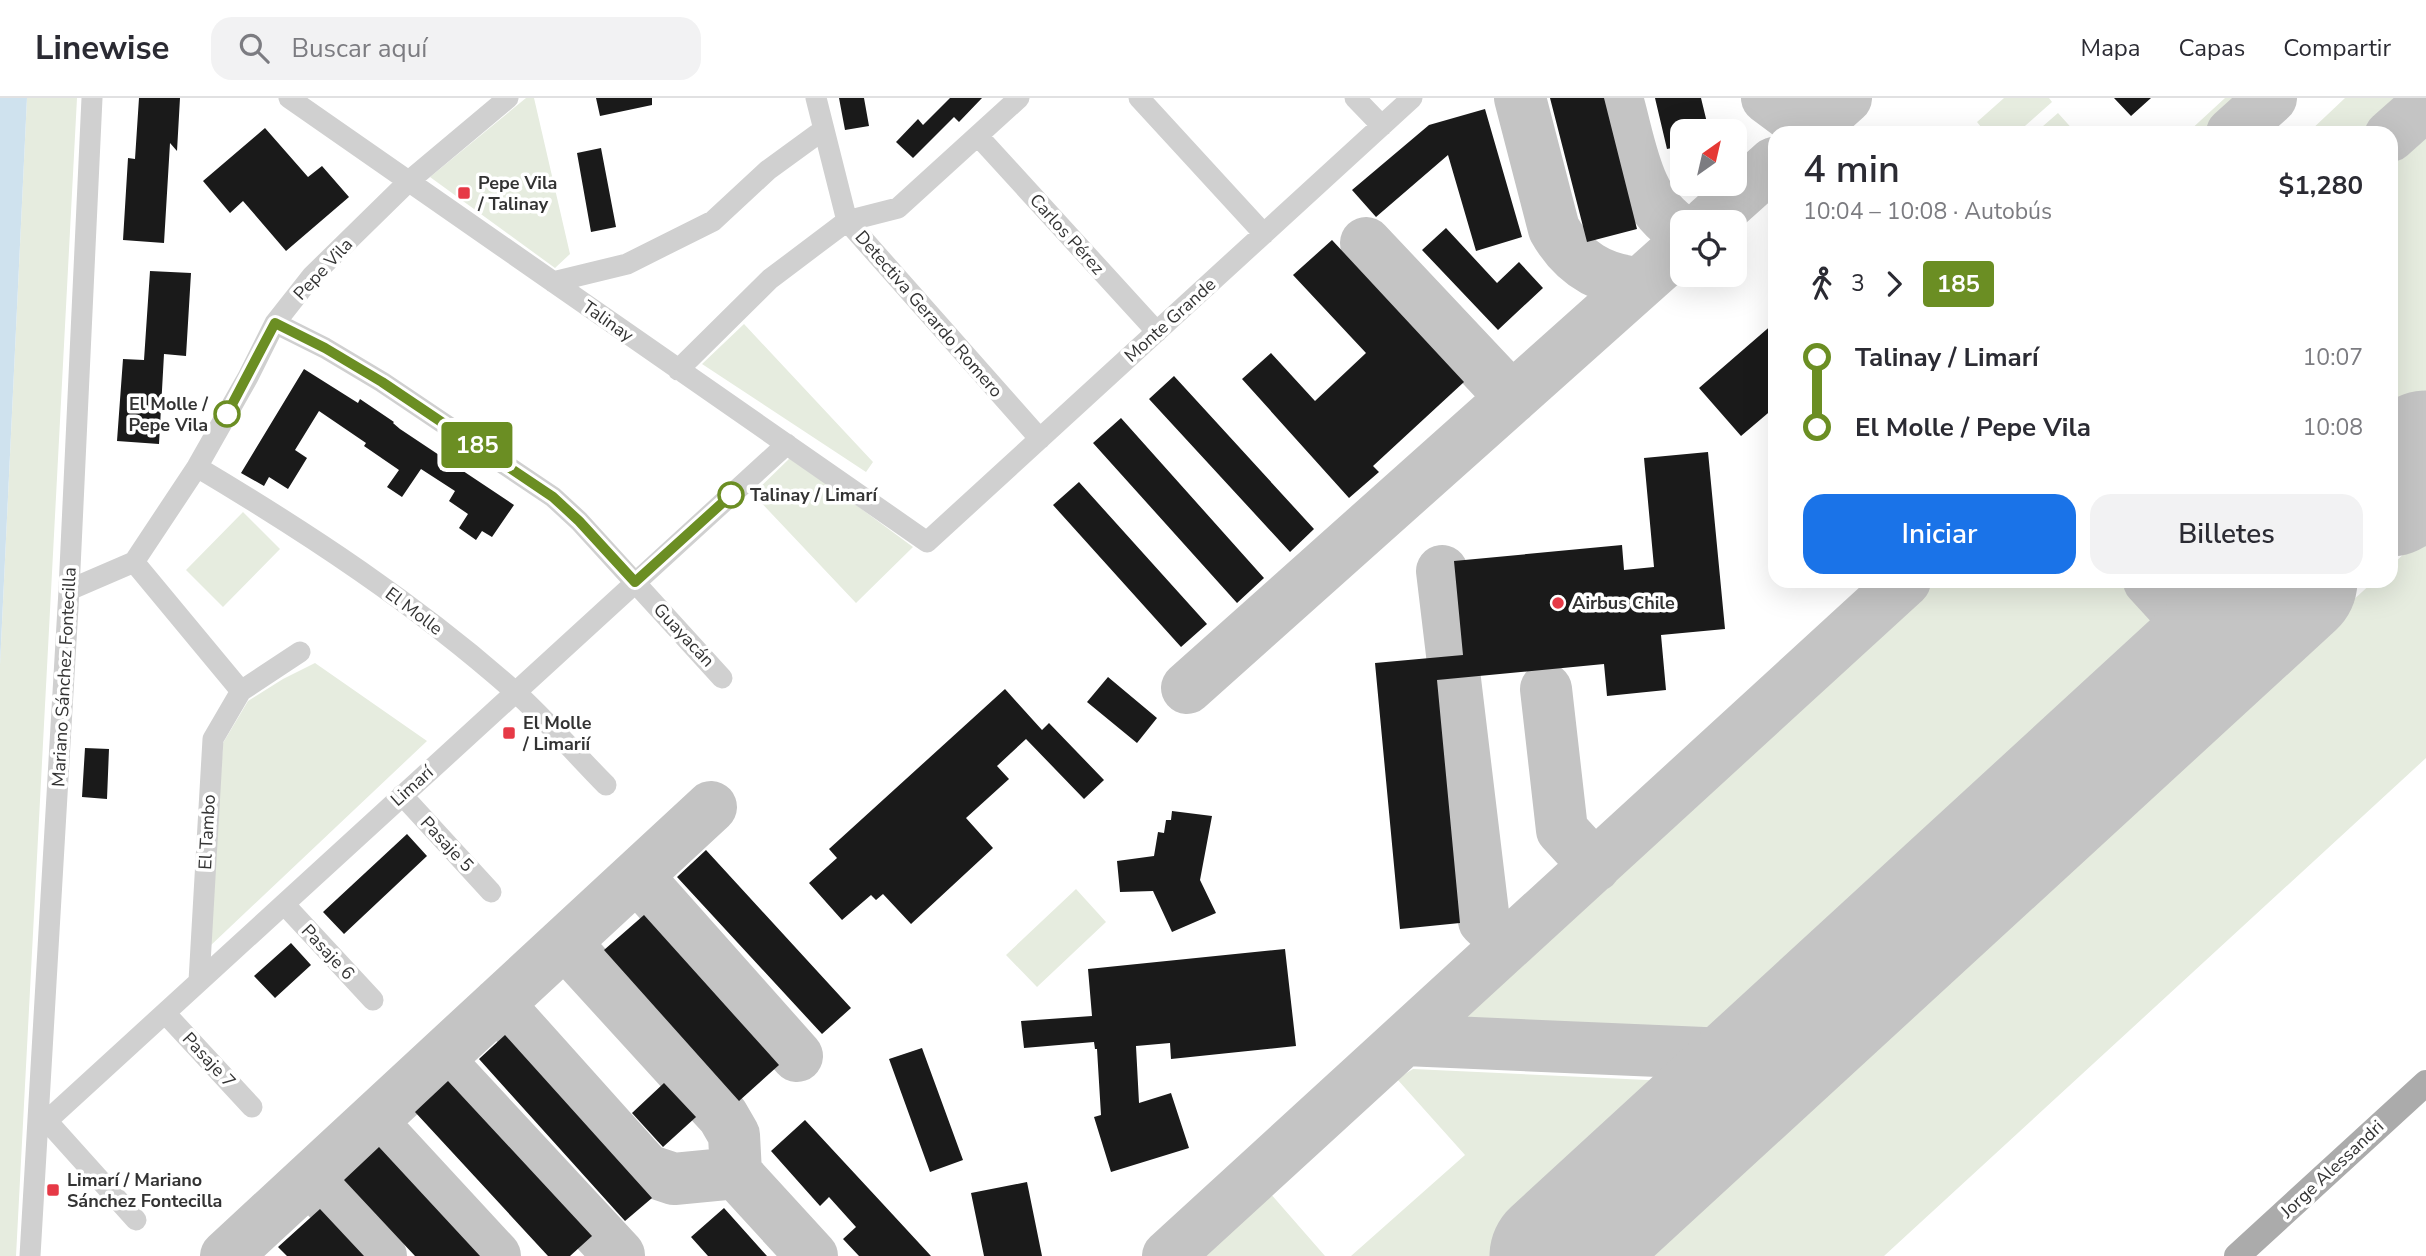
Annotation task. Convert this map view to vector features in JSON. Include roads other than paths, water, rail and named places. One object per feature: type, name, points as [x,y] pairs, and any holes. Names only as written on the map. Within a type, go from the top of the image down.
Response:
[{"type":"main road","name":"Jorge Alessandri","points":[[2237,1256],[2426,1083]]},
{"type":"street","name":"Mariano Sánchez Fontecilla","points":[[30,1256],[43,1125],[92,98]]},
{"type":"street","name":"Talinay","points":[[289,98],[927,542]]},
{"type":"street","name":"Detectiva Gerardo Romero","points":[[816,98],[847,221],[1040,439]]},
{"type":"street","points":[[678,370],[770,279],[847,221],[898,208],[1019,98]]},
{"type":"street","points":[[1139,98],[1264,234]]},
{"type":"street","points":[[1355,98],[1381,126]]},
{"type":"street","name":"Monte Grande","points":[[927,542],[1412,98]]},
{"type":"street","name":"Pepe Vila","points":[[134,562],[197,467],[275,323],[312,276],[409,181],[496,102]]},
{"type":"street","points":[[553,282],[627,264],[713,221],[768,170],[823,130]]},
{"type":"street","name":"Carlos Pérez","points":[[978,136],[1157,332]]},
{"type":"street","name":"Guayacán","points":[[275,323],[325,348],[382,382],[553,497],[579,521],[722,677]]},
{"type":"street","name":"Limarí","points":[[43,1125],[787,444]]},
{"type":"street","name":"El Molle","points":[[197,467],[272,512],[439,630],[515,692],[606,785]]},
{"type":"street","points":[[69,590],[134,562],[241,691]]},
{"type":"street","name":"El Tambo","points":[[199,981],[213,739],[241,691],[300,652]]},
{"type":"street","name":"Pasaje 5","points":[[402,795],[491,892]]},
{"type":"street","name":"Pasaje 6","points":[[284,904],[373,1000]]},
{"type":"street","name":"Pasaje 7","points":[[165,1013],[252,1107]]},
{"type":"street","points":[[43,1125],[136,1220]]},
{"type":"water","points":[[0,98],[27,98],[0,665]]},
{"type":"place","name":"Pepe Vila / Talinay","points":[[464,193]]},
{"type":"place","name":"El Molle / Pepe Vila","points":[[227,414]]},
{"type":"place","name":"Talinay / Limarí","points":[[731,495]]},
{"type":"place","name":"Airbus Chile","points":[[1558,603]]},
{"type":"place","name":"El Molle / Limarií","points":[[509,733]]},
{"type":"place","name":"Limarí / Mariano Sánchez Fontecilla","points":[[53,1190]]}]
